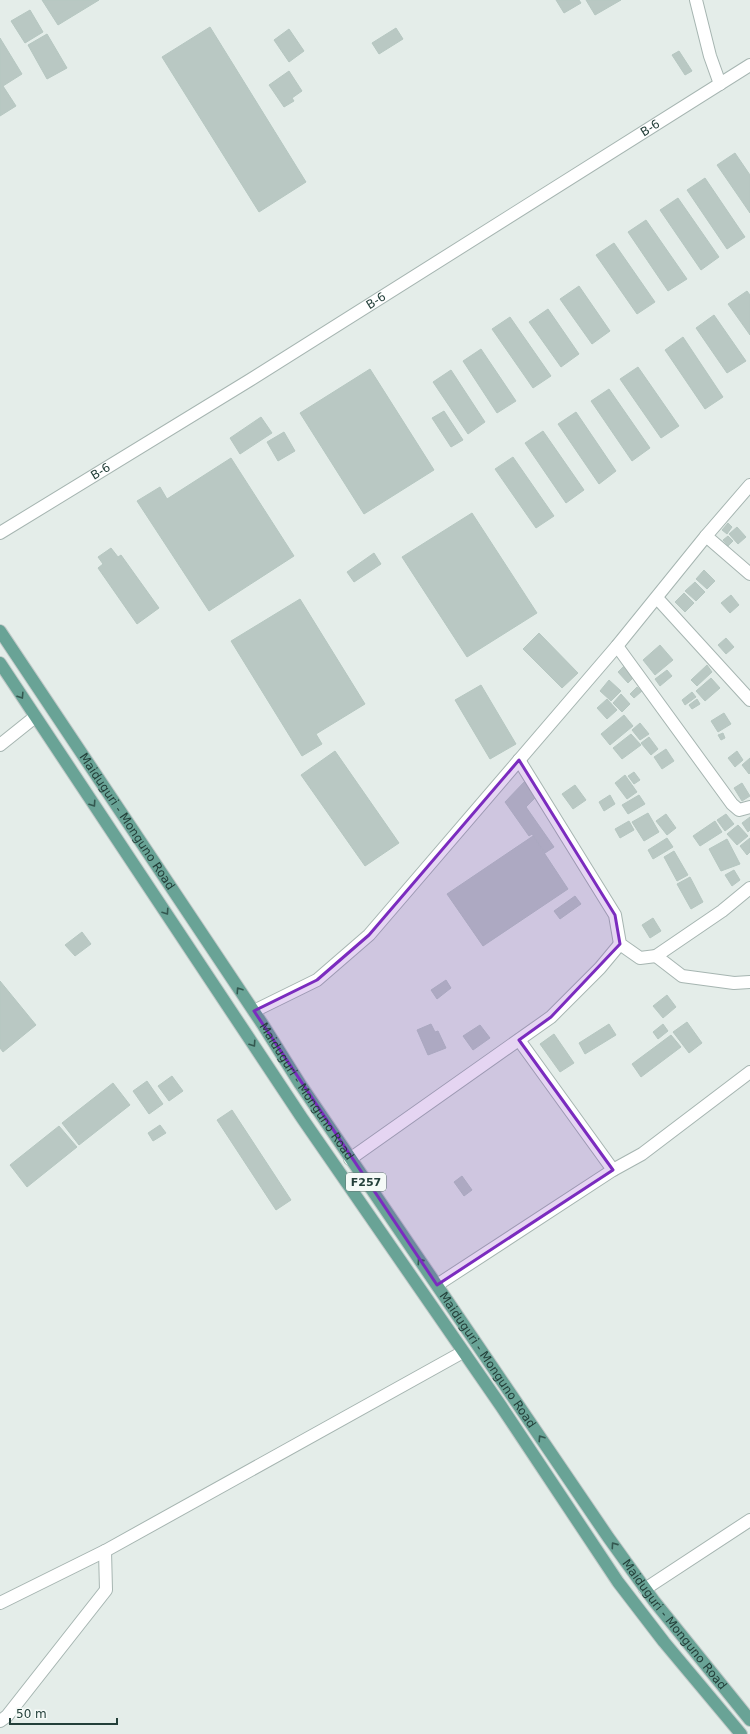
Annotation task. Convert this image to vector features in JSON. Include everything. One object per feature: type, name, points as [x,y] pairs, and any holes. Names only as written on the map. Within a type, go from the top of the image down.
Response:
[{"type":"main road","name":"Maiduguri - Monguno Road","points":[[0,631],[254,1012],[350,1159],[645,1589],[724,1690],[750,1720]]},
{"type":"main road","name":"Maiduguri - Monguno Road","points":[[0,663],[302,1118],[501,1406],[618,1582],[664,1642],[741,1734]]},
{"type":"street","points":[[696,0],[710,56],[720,84]]},
{"type":"street","name":"B-6","points":[[0,533],[250,380],[750,65]]},
{"type":"street","points":[[254,1012],[317,980],[369,935],[617,646],[706,536],[750,486]]},
{"type":"street","points":[[706,536],[750,574]]},
{"type":"street","points":[[657,598],[750,700]]},
{"type":"street","points":[[617,646],[732,804],[738,810],[750,807]]},
{"type":"street","points":[[0,745],[35,717]]},
{"type":"street","points":[[519,760],[615,915],[620,944],[640,958],[656,956],[722,911],[750,888]]},
{"type":"street","points":[[350,1159],[551,1017],[600,968],[620,944]]},
{"type":"street","points":[[656,956],[682,976],[734,983],[750,982]]},
{"type":"street","points":[[519,1040],[613,1170]]},
{"type":"street","points":[[437,1285],[613,1170],[642,1154],[750,1072]]},
{"type":"street","points":[[0,1603],[105,1551],[463,1352]]},
{"type":"street","points":[[645,1589],[750,1520]]},
{"type":"street","points":[[0,1721],[7,1716],[106,1590],[105,1551]]},
{"type":"highlighted area","points":[[519,760],[615,915],[620,944],[551,1017],[519,1040],[613,1170],[437,1285],[254,1011],[317,980],[369,935]]},
{"type":"building","points":[[42,0],[99,0],[58,25]]},
{"type":"building","points":[[556,0],[579,0],[581,3],[564,13]]},
{"type":"building","points":[[586,0],[621,0],[595,15]]},
{"type":"building","points":[[30,10],[43,32],[25,43],[11,21]]},
{"type":"building","points":[[210,27],[306,182],[259,212],[162,57]]},
{"type":"building","points":[[396,28],[403,39],[379,54],[372,43]]},
{"type":"building","points":[[289,29],[304,51],[289,62],[274,40]]},
{"type":"building","points":[[47,34],[67,68],[47,79],[28,45]]},
{"type":"building","points":[[0,38],[22,74],[3,86],[16,106],[0,116]]},
{"type":"building","points":[[679,51],[692,71],[685,75],[672,55]]},
{"type":"building","points":[[289,71],[302,91],[292,98],[294,101],[284,107],[269,85]]},
{"type":"building","points":[[735,153],[750,175],[750,213],[717,165]]},
{"type":"building","points":[[705,178],[745,237],[727,249],[687,190]]},
{"type":"building","points":[[678,198],[719,257],[701,270],[660,210]]},
{"type":"building","points":[[646,220],[687,279],[668,291],[628,232]]},
{"type":"building","points":[[614,243],[655,302],[637,314],[596,255]]},
{"type":"building","points":[[579,286],[610,331],[592,344],[560,299]]},
{"type":"building","points":[[747,291],[750,295],[750,335],[728,304]]},
{"type":"building","points":[[548,309],[579,354],[561,367],[529,322]]},
{"type":"building","points":[[714,315],[746,361],[727,373],[696,328]]},
{"type":"building","points":[[510,317],[551,376],[533,388],[492,329]]},
{"type":"building","points":[[683,337],[723,397],[705,409],[665,350]]},
{"type":"building","points":[[481,349],[516,401],[497,413],[463,361]]},
{"type":"building","points":[[638,367],[679,426],[661,438],[620,379]]},
{"type":"building","points":[[370,369],[434,470],[364,514],[300,413]]},
{"type":"building","points":[[451,370],[485,422],[468,434],[433,382]]},
{"type":"building","points":[[609,389],[650,448],[632,461],[591,401]]},
{"type":"building","points":[[444,411],[463,440],[451,447],[432,418]]},
{"type":"building","points":[[576,412],[616,471],[599,484],[558,424]]},
{"type":"building","points":[[261,417],[272,433],[240,454],[230,438]]},
{"type":"building","points":[[543,431],[584,490],[566,503],[525,443]]},
{"type":"building","points":[[284,432],[295,451],[278,461],[267,442]]},
{"type":"building","points":[[513,457],[554,516],[536,528],[495,469]]},
{"type":"building","points":[[231,458],[294,556],[209,611],[137,501],[160,487],[167,499]]},
{"type":"building","points":[[472,513],[537,613],[467,657],[402,557]]},
{"type":"building","points":[[728,523],[732,527],[727,534],[722,530]]},
{"type":"building","points":[[737,527],[746,537],[738,544],[729,534]]},
{"type":"building","points":[[728,536],[733,541],[728,546],[723,540]]},
{"type":"building","points":[[111,548],[118,557],[121,555],[159,608],[137,624],[98,568],[103,564],[98,557]]},
{"type":"building","points":[[374,553],[381,564],[354,582],[347,572]]},
{"type":"building","points":[[704,570],[715,581],[707,589],[696,579]]},
{"type":"building","points":[[695,582],[705,592],[696,601],[685,591]]},
{"type":"building","points":[[684,593],[694,603],[685,612],[675,602]]},
{"type":"building","points":[[731,595],[739,605],[730,613],[721,603]]},
{"type":"building","points":[[300,599],[365,704],[316,734],[322,744],[302,756],[231,641]]},
{"type":"building","points":[[539,633],[578,673],[562,688],[523,649]]},
{"type":"building","points":[[726,638],[734,647],[726,654],[718,645]]},
{"type":"building","points":[[660,645],[673,660],[655,675],[643,660]]},
{"type":"building","points":[[707,665],[712,672],[697,686],[691,680]]},
{"type":"building","points":[[624,666],[634,677],[628,683],[618,672]]},
{"type":"building","points":[[667,670],[672,676],[660,686],[655,679]]},
{"type":"building","points":[[711,678],[720,688],[705,701],[696,691]]},
{"type":"building","points":[[609,680],[621,691],[611,701],[600,691]]},
{"type":"building","points":[[481,685],[516,744],[490,759],[455,700]]},
{"type":"building","points":[[637,687],[642,691],[634,698],[630,694]]},
{"type":"building","points":[[692,692],[696,697],[685,705],[682,700]]},
{"type":"building","points":[[621,694],[630,704],[622,712],[613,703]]},
{"type":"building","points":[[607,699],[617,710],[607,719],[597,708]]},
{"type":"building","points":[[697,699],[700,704],[692,709],[689,705]]},
{"type":"building","points":[[724,713],[731,724],[718,732],[711,721]]},
{"type":"building","points":[[624,715],[633,726],[610,745],[601,734]]},
{"type":"building","points":[[640,723],[649,734],[640,740],[632,730]]},
{"type":"building","points":[[723,733],[725,738],[721,740],[718,735]]},
{"type":"building","points":[[631,734],[641,745],[622,759],[613,748]]},
{"type":"building","points":[[649,737],[658,749],[651,755],[641,743]]},
{"type":"building","points":[[666,749],[674,761],[662,769],[654,757]]},
{"type":"building","points":[[335,751],[399,843],[365,866],[301,775]]},
{"type":"building","points":[[737,751],[743,760],[735,767],[728,758]]},
{"type":"building","points":[[750,758],[750,773],[749,774],[742,765]]},
{"type":"building","points":[[634,772],[640,780],[634,784],[628,776]]},
{"type":"building","points":[[625,775],[637,792],[627,799],[615,783]]},
{"type":"building","points":[[526,780],[538,795],[526,807],[554,847],[545,853],[532,834],[529,836],[505,802]]},
{"type":"building","points":[[742,783],[750,796],[742,801],[734,788]]},
{"type":"building","points":[[575,785],[586,800],[573,809],[562,794]]},
{"type":"building","points":[[610,795],[615,804],[604,811],[599,802]]},
{"type":"building","points":[[639,795],[645,804],[628,814],[622,805]]},
{"type":"building","points":[[648,813],[659,832],[644,841],[632,822]]},
{"type":"building","points":[[666,814],[676,828],[667,835],[656,821]]},
{"type":"building","points":[[726,814],[734,824],[725,831],[717,820]]},
{"type":"building","points":[[750,817],[750,830],[748,832],[742,823]]},
{"type":"building","points":[[629,821],[634,830],[620,838],[615,829]]},
{"type":"building","points":[[715,821],[722,832],[700,846],[693,836]]},
{"type":"building","points":[[738,825],[748,836],[737,845],[727,834]]},
{"type":"building","points":[[533,836],[568,889],[483,946],[447,894]]},
{"type":"building","points":[[667,838],[673,847],[653,859],[648,850]]},
{"type":"building","points":[[750,838],[750,852],[747,855],[740,846]]},
{"type":"building","points":[[727,839],[740,864],[721,871],[709,849]]},
{"type":"building","points":[[674,851],[688,875],[677,881],[664,857]]},
{"type":"building","points":[[734,870],[740,880],[732,886],[725,875]]},
{"type":"building","points":[[690,877],[703,902],[691,909],[677,884]]},
{"type":"building","points":[[575,896],[581,904],[560,919],[554,911]]},
{"type":"building","points":[[653,918],[661,931],[650,938],[642,925]]},
{"type":"building","points":[[82,932],[91,944],[75,956],[65,945]]},
{"type":"building","points":[[446,980],[451,988],[437,999],[431,990]]},
{"type":"building","points":[[0,981],[36,1025],[3,1052],[0,1048]]},
{"type":"building","points":[[667,995],[676,1007],[663,1018],[653,1006]]},
{"type":"building","points":[[687,1022],[702,1043],[689,1053],[673,1032]]},
{"type":"building","points":[[431,1024],[435,1032],[438,1031],[446,1048],[428,1055],[417,1030]]},
{"type":"building","points":[[609,1024],[616,1035],[585,1054],[579,1043]]},
{"type":"building","points":[[663,1024],[668,1031],[658,1039],[653,1032]]},
{"type":"building","points":[[480,1025],[490,1038],[473,1050],[463,1036]]},
{"type":"building","points":[[554,1034],[574,1063],[560,1072],[540,1044]]},
{"type":"building","points":[[671,1035],[681,1047],[641,1077],[632,1064]]},
{"type":"building","points":[[172,1076],[183,1091],[169,1101],[158,1086]]},
{"type":"building","points":[[147,1081],[163,1104],[149,1114],[133,1091]]},
{"type":"building","points":[[113,1083],[130,1105],[79,1145],[62,1123]]},
{"type":"building","points":[[232,1110],[291,1200],[276,1210],[217,1120]]},
{"type":"building","points":[[160,1125],[166,1133],[153,1141],[148,1133]]},
{"type":"building","points":[[59,1126],[77,1147],[27,1187],[10,1165]]},
{"type":"building","points":[[462,1176],[472,1190],[464,1196],[454,1182]]}]
